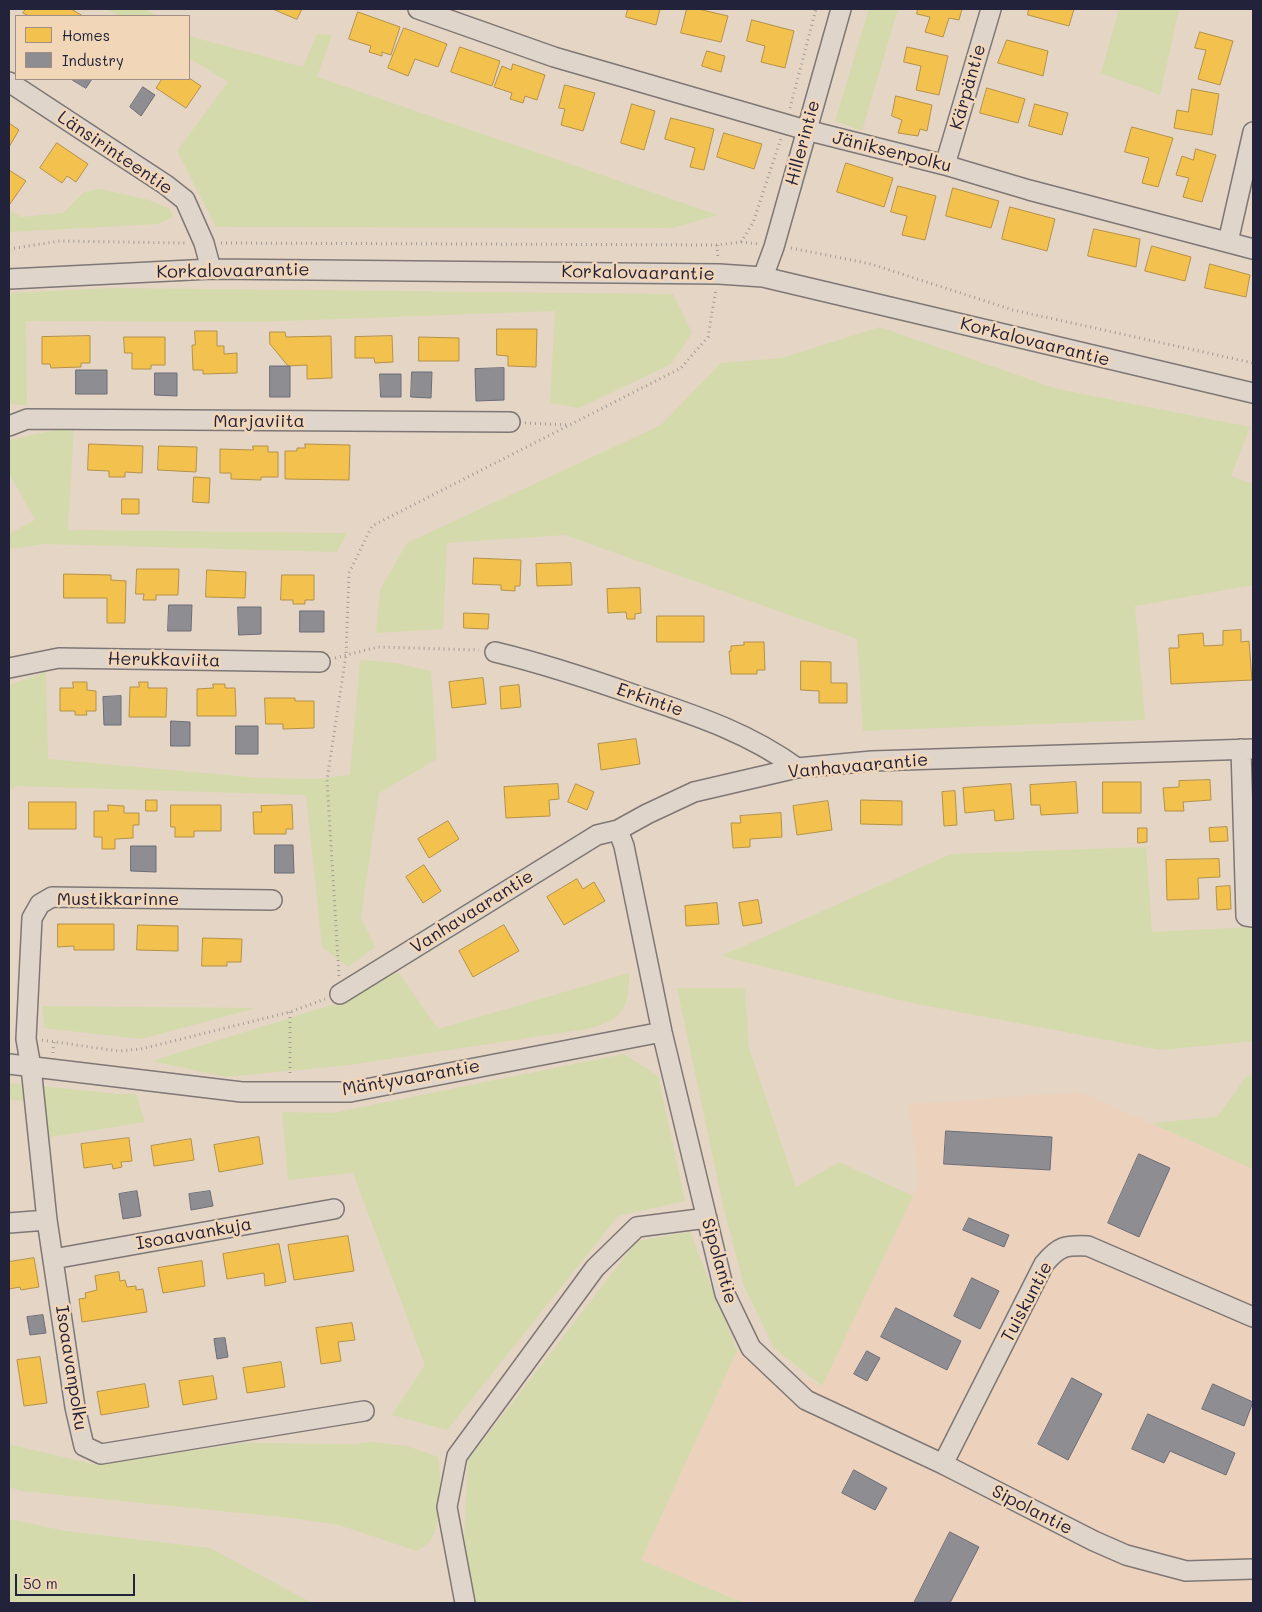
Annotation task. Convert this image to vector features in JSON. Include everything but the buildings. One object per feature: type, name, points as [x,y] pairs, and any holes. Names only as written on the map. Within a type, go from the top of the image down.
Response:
[{"type":"street","name":"Jäniksenpolku","points":[[418,9],[554,57],[806,130],[945,165],[1030,190],[1253,249]]},
{"type":"street","name":"Hillerintie","points":[[763,276],[774,247],[841,9]]},
{"type":"street","name":"Kärpäntie","points":[[945,165],[991,9]]},
{"type":"street","name":"Länsirinteentie","points":[[9,82],[166,185],[185,200],[204,243],[211,269]]},
{"type":"street","points":[[1228,242],[1253,132]]},
{"type":"street","name":"Korkalovaarantie","points":[[9,280],[211,269],[763,276],[1253,393]]},
{"type":"street","name":"Marjaviita","points":[[9,426],[27,419],[510,422]]},
{"type":"street","name":"Erkintie","points":[[495,652],[551,666],[715,724],[770,748],[797,768]]},
{"type":"street","name":"Herukkaviita","points":[[9,668],[59,658],[320,662]]},
{"type":"street","points":[[1247,749],[1249,872],[1246,916],[1253,917]]},
{"type":"street","name":"Vanhavaarantie","points":[[340,994],[597,835],[618,830],[694,792],[797,768],[872,761],[1247,749]]},
{"type":"street","name":"Sipolantie","points":[[618,830],[624,846],[662,1032],[725,1294],[751,1348],[806,1400],[943,1464],[1094,1541],[1126,1555],[1186,1570],[1253,1569]]},
{"type":"street","name":"Mustikkarinne","points":[[31,1067],[26,1039],[32,918],[40,904],[52,897],[272,900]]},
{"type":"street","name":"Mäntyvaarantie","points":[[9,1064],[242,1092],[350,1092],[662,1032]]},
{"type":"street","name":"Isoaavanpolku","points":[[31,1067],[47,1220],[75,1407],[84,1446],[101,1454],[364,1411]]},
{"type":"street","name":"Isoaavankuja","points":[[53,1259],[334,1208]]},
{"type":"street","points":[[465,1603],[447,1507],[457,1456],[595,1268],[637,1226],[707,1218]]},
{"type":"street","points":[[9,1223],[47,1220]]},
{"type":"street","name":"Tuiskuntie","points":[[943,1464],[1044,1264],[1056,1250],[1070,1246],[1088,1246],[1253,1316]]},
{"type":"path","points":[[741,242],[753,223],[786,123],[816,9]]},
{"type":"path","points":[[9,249],[60,241],[717,245],[741,242],[804,249],[871,264],[1013,310],[1253,363]]},
{"type":"path","points":[[26,1039],[118,1051],[141,1049],[290,1012],[340,994],[327,780],[346,655],[349,573],[372,526],[681,368],[708,337],[719,274],[717,245]]},
{"type":"path","points":[[510,422],[570,425]]},
{"type":"path","points":[[346,655],[378,647],[495,652]]},
{"type":"path","points":[[290,1012],[290,1092]]},
{"type":"shaded area","points":[[1080,1092],[1253,1169],[1253,1603],[744,1603],[641,1560],[737,1351],[822,1386],[919,1183],[909,1104]]},
{"type":"green space","points":[[106,9],[145,9],[155,15],[117,15]]},
{"type":"green space","points":[[869,9],[898,9],[862,131],[835,121]]},
{"type":"green space","points":[[1119,9],[1179,9],[1160,95],[1101,73]]},
{"type":"green space","points":[[317,34],[332,35],[317,77],[718,215],[673,228],[216,227],[177,151],[228,82],[190,59],[190,36],[303,67]]},
{"type":"green space","points":[[101,189],[149,200],[170,209],[173,217],[158,224],[9,232],[9,210],[21,217],[63,213],[84,192]]},
{"type":"green space","points":[[111,288],[673,294],[692,333],[671,364],[579,408],[550,403],[555,311],[254,322],[26,321],[27,405],[9,404],[9,293]]},
{"type":"green space","points":[[880,327],[1057,389],[1250,427],[1231,476],[1253,484],[1253,585],[1135,606],[1145,720],[863,731],[857,639],[565,535],[447,543],[443,629],[376,633],[380,590],[407,543],[661,425],[721,363],[782,358]]},
{"type":"green space","points":[[74,426],[68,530],[347,533],[337,552],[44,544],[9,549],[9,534],[35,520],[9,473],[9,440]]},
{"type":"green space","points":[[360,660],[396,663],[431,671],[437,759],[379,793],[361,917],[375,947],[348,967],[322,947],[306,795],[17,786],[9,791],[9,685],[46,672],[48,759],[260,778],[316,779],[350,775]]},
{"type":"green space","points":[[1146,847],[1152,932],[1253,927],[1253,1041],[1160,1050],[912,1003],[721,956],[951,854]]},
{"type":"green space","points":[[389,971],[399,973],[438,1029],[629,973],[629,985],[628,995],[622,1011],[608,1022],[587,1029],[350,1065],[226,1077],[152,1061],[354,998]]},
{"type":"green space","points":[[677,988],[745,988],[749,1048],[796,1187],[839,1162],[913,1196],[822,1386],[774,1348],[744,1286],[723,1205]]},
{"type":"green space","points":[[42,1006],[256,1008],[141,1039],[44,1028]]},
{"type":"green space","points":[[624,1054],[658,1076],[685,1201],[618,1216],[447,1430],[392,1415],[425,1365],[353,1173],[288,1180],[282,1112],[332,1113]]},
{"type":"green space","points":[[1253,1074],[1253,1169],[1151,1123],[1217,1117],[1246,1077]]},
{"type":"green space","points":[[9,1083],[136,1094],[145,1122],[50,1137],[42,1101],[9,1100]]},
{"type":"green space","points":[[690,1232],[737,1351],[641,1560],[744,1603],[476,1603],[464,1543],[468,1460],[637,1241]]},
{"type":"green space","points":[[371,1442],[407,1446],[438,1457],[440,1501],[437,1524],[429,1542],[417,1551],[339,1525],[291,1518],[21,1491],[9,1487],[9,1444],[96,1465],[243,1443],[354,1444]]},
{"type":"green space","points":[[9,1519],[65,1531],[210,1548],[312,1603],[14,1603],[9,1600]]}]
